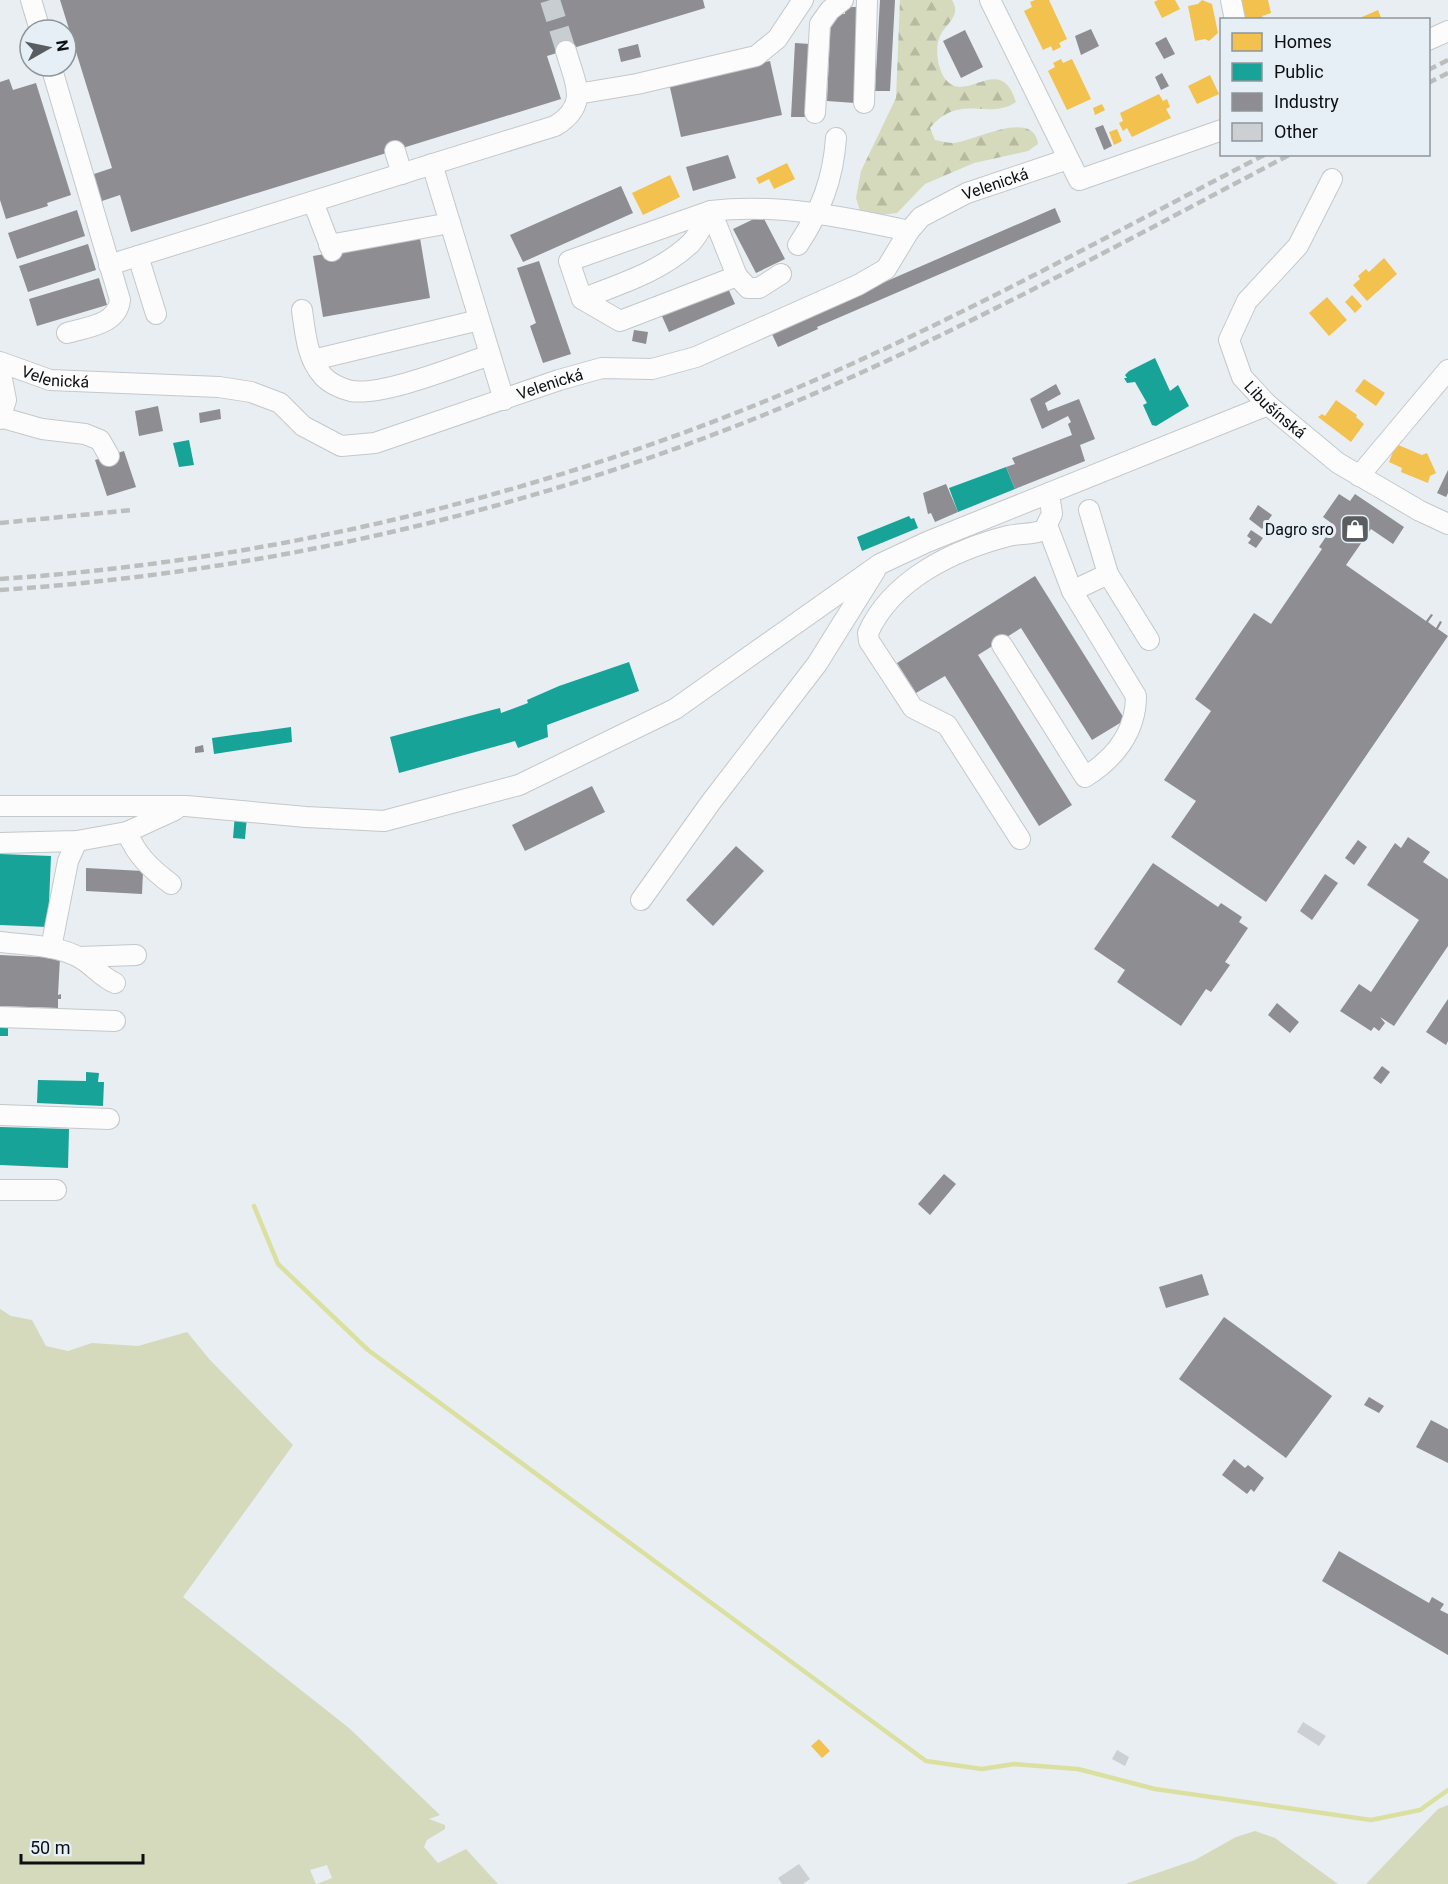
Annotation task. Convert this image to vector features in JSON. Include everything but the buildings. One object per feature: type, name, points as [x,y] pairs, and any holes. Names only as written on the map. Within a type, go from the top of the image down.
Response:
[{"type":"street","points":[[32,0],[37,18]]},
{"type":"street","points":[[577,94],[637,84],[756,56],[777,39],[802,0]]},
{"type":"street","points":[[815,113],[820,24],[830,10],[843,0]]},
{"type":"street","points":[[864,103],[867,0]]},
{"type":"street","points":[[990,0],[1079,180],[1220,130]]},
{"type":"street","points":[[1231,0],[1235,18]]},
{"type":"street","points":[[1430,39],[1448,31]]},
{"type":"street","points":[[109,265],[555,126],[570,117],[577,103],[577,94],[566,51]]},
{"type":"street","points":[[54,78],[120,300],[113,318],[67,333]]},
{"type":"street","points":[[798,245],[818,215],[834,168],[836,138]]},
{"type":"street","points":[[395,151],[402,174]]},
{"type":"street","name":"Velenická","points":[[0,362],[50,380],[219,387],[251,392],[280,403],[303,426],[341,446],[375,442],[602,369],[652,369],[696,357],[858,285],[886,268],[909,231],[921,217],[967,193],[1068,159]]},
{"type":"street","points":[[432,164],[504,400]]},
{"type":"street","name":"Libušínská","points":[[1332,179],[1298,246],[1247,300],[1229,339],[1242,377],[1268,405],[1338,463],[1420,511],[1448,524]]},
{"type":"street","points":[[313,201],[331,248],[399,236],[450,223]]},
{"type":"street","points":[[737,276],[620,321],[582,299],[568,261],[711,211],[736,208],[851,218],[909,231]]},
{"type":"street","points":[[711,211],[737,276],[748,288],[759,288],[781,274]]},
{"type":"street","points":[[582,299],[651,270],[675,255],[692,242],[711,211]]},
{"type":"street","points":[[138,256],[156,314]]},
{"type":"street","points":[[302,310],[313,360],[322,376],[337,386],[352,391],[376,389],[406,382],[490,355]]},
{"type":"street","points":[[313,360],[479,320]]},
{"type":"street","points":[[0,369],[6,400],[1,418],[42,429],[85,434],[100,440],[109,456]]},
{"type":"street","points":[[1359,476],[1448,370]]},
{"type":"street","points":[[0,806],[186,806],[306,817],[384,821],[519,785],[675,710],[880,564],[927,542],[1268,405]]},
{"type":"street","points":[[1020,839],[947,725],[918,711],[907,702],[869,641],[868,633],[904,584],[926,569],[1008,536],[1040,531],[1047,525],[1052,508],[1049,493]]},
{"type":"street","points":[[1089,510],[1108,574],[1149,640]]},
{"type":"street","points":[[1002,645],[1085,777],[1108,763],[1124,739],[1136,696],[1072,591],[1047,525]]},
{"type":"street","points":[[641,900],[711,802],[817,664],[880,564]]},
{"type":"street","points":[[1072,591],[1108,574]]},
{"type":"street","points":[[0,843],[77,841],[127,832],[186,806]]},
{"type":"street","points":[[127,832],[132,845],[149,868],[171,884]]},
{"type":"street","points":[[51,948],[68,861],[77,841]]},
{"type":"street","points":[[0,942],[51,948],[80,957],[136,955]]},
{"type":"street","points":[[80,957],[104,978],[115,983]]},
{"type":"street","points":[[0,1017],[115,1021]]},
{"type":"street","points":[[0,1115],[110,1119]]},
{"type":"street","points":[[0,1190],[56,1190]]},
{"type":"green space","points":[[900,0],[952,0],[955,6],[954,15],[940,36],[937,47],[939,66],[944,77],[955,86],[964,87],[993,79],[1002,81],[1010,88],[1016,102],[995,109],[952,111],[941,117],[930,128],[935,140],[954,143],[1015,127],[1026,128],[1034,134],[1038,144],[1028,151],[974,163],[925,184],[897,213],[870,216],[860,211],[856,198],[861,171],[896,98]]},
{"type":"green space","points":[[0,1309],[11,1316],[32,1320],[46,1346],[68,1351],[92,1343],[138,1346],[187,1332],[210,1360],[293,1445],[183,1597],[349,1728],[440,1815],[429,1819],[445,1825],[445,1829],[427,1840],[424,1847],[438,1863],[466,1849],[498,1884],[317,1884],[332,1878],[327,1865],[310,1870],[316,1884],[0,1884]]},
{"type":"green space","points":[[1448,1805],[1448,1884],[1366,1884],[1438,1809]]},
{"type":"green space","points":[[1255,1831],[1275,1838],[1338,1884],[1125,1884],[1195,1860],[1236,1837]]},
{"type":"waterway","points":[[254,1206],[278,1264],[368,1350],[926,1761],[982,1769],[1014,1764],[1078,1769],[1155,1789],[1371,1820],[1420,1810],[1448,1790]]},
{"type":"tunnel","points":[[550,0],[566,51]]},
{"type":"railway","points":[[1430,69],[1448,60]]},
{"type":"railway","points":[[1430,82],[1448,73]]},
{"type":"railway","points":[[0,579],[103,570],[206,556],[307,538],[408,516],[507,490],[606,460],[703,425],[859,361],[1034,275],[1262,156]]},
{"type":"railway","points":[[0,590],[198,569],[393,532],[489,508],[678,448],[771,412],[969,322],[1287,156]]},
{"type":"railway","points":[[0,523],[132,510]]},
{"type":"place","name":"Dagro sro","points":[[1355,529]]}]
